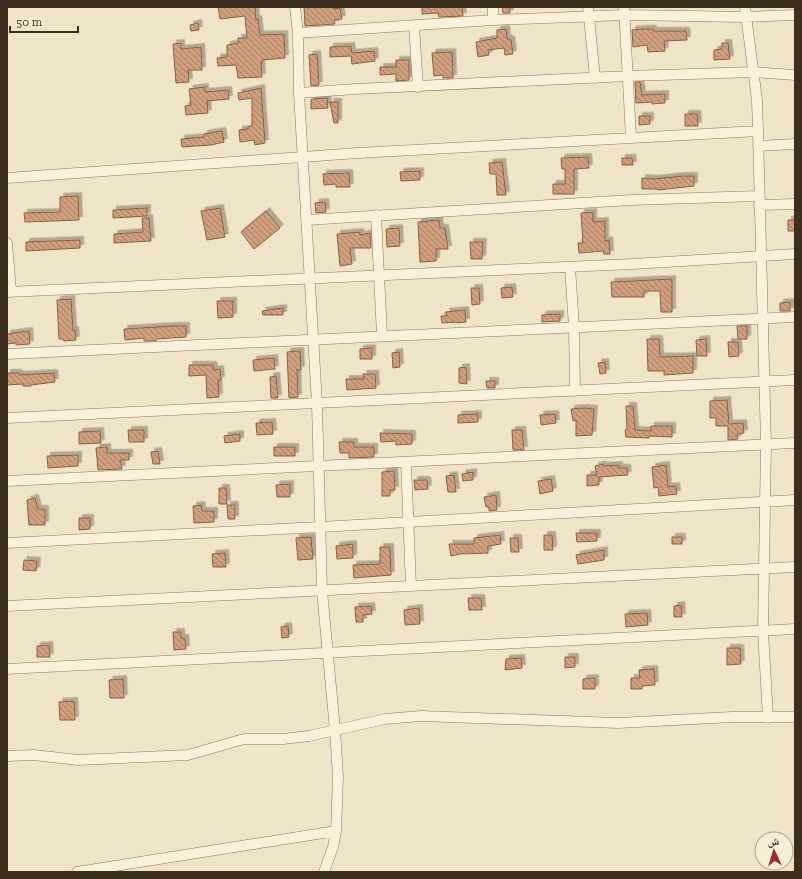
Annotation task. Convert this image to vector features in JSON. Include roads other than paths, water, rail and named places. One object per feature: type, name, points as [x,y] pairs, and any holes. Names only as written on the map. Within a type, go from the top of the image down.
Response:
[{"type":"street","points":[[295,7],[298,33],[299,93],[317,404],[322,591],[338,778],[336,831],[324,872]]},
{"type":"street","points":[[493,7],[493,20]]},
{"type":"street","points":[[624,11],[631,137]]},
{"type":"street","points":[[298,33],[414,26],[589,12],[794,12]]},
{"type":"street","points":[[589,12],[595,78]]},
{"type":"street","points":[[746,12],[757,100],[758,131],[766,444],[763,631],[768,718]]},
{"type":"street","points":[[414,26],[418,87]]},
{"type":"street","points":[[299,93],[628,76],[754,72],[795,75]]},
{"type":"street","points":[[7,178],[303,157],[631,137],[758,131]]},
{"type":"street","points":[[758,146],[795,144]]},
{"type":"street","points":[[306,220],[631,200],[759,201],[795,204]]},
{"type":"street","points":[[376,215],[382,335]]},
{"type":"street","points":[[7,244],[9,291],[379,276],[795,254]]},
{"type":"street","points":[[570,267],[574,327],[575,391]]},
{"type":"street","points":[[7,354],[313,340],[382,335],[795,317]]},
{"type":"street","points":[[7,418],[795,380]]},
{"type":"street","points":[[7,481],[795,443]]},
{"type":"street","points":[[406,462],[411,586]]},
{"type":"street","points":[[7,543],[795,500]]},
{"type":"street","points":[[7,606],[795,567]]},
{"type":"street","points":[[7,669],[795,629]]},
{"type":"street","points":[[7,756],[34,754],[87,760],[188,755],[244,739],[283,739],[309,736],[385,719],[422,716],[618,723],[732,717],[795,717]]},
{"type":"street","points":[[77,872],[336,831]]}]
